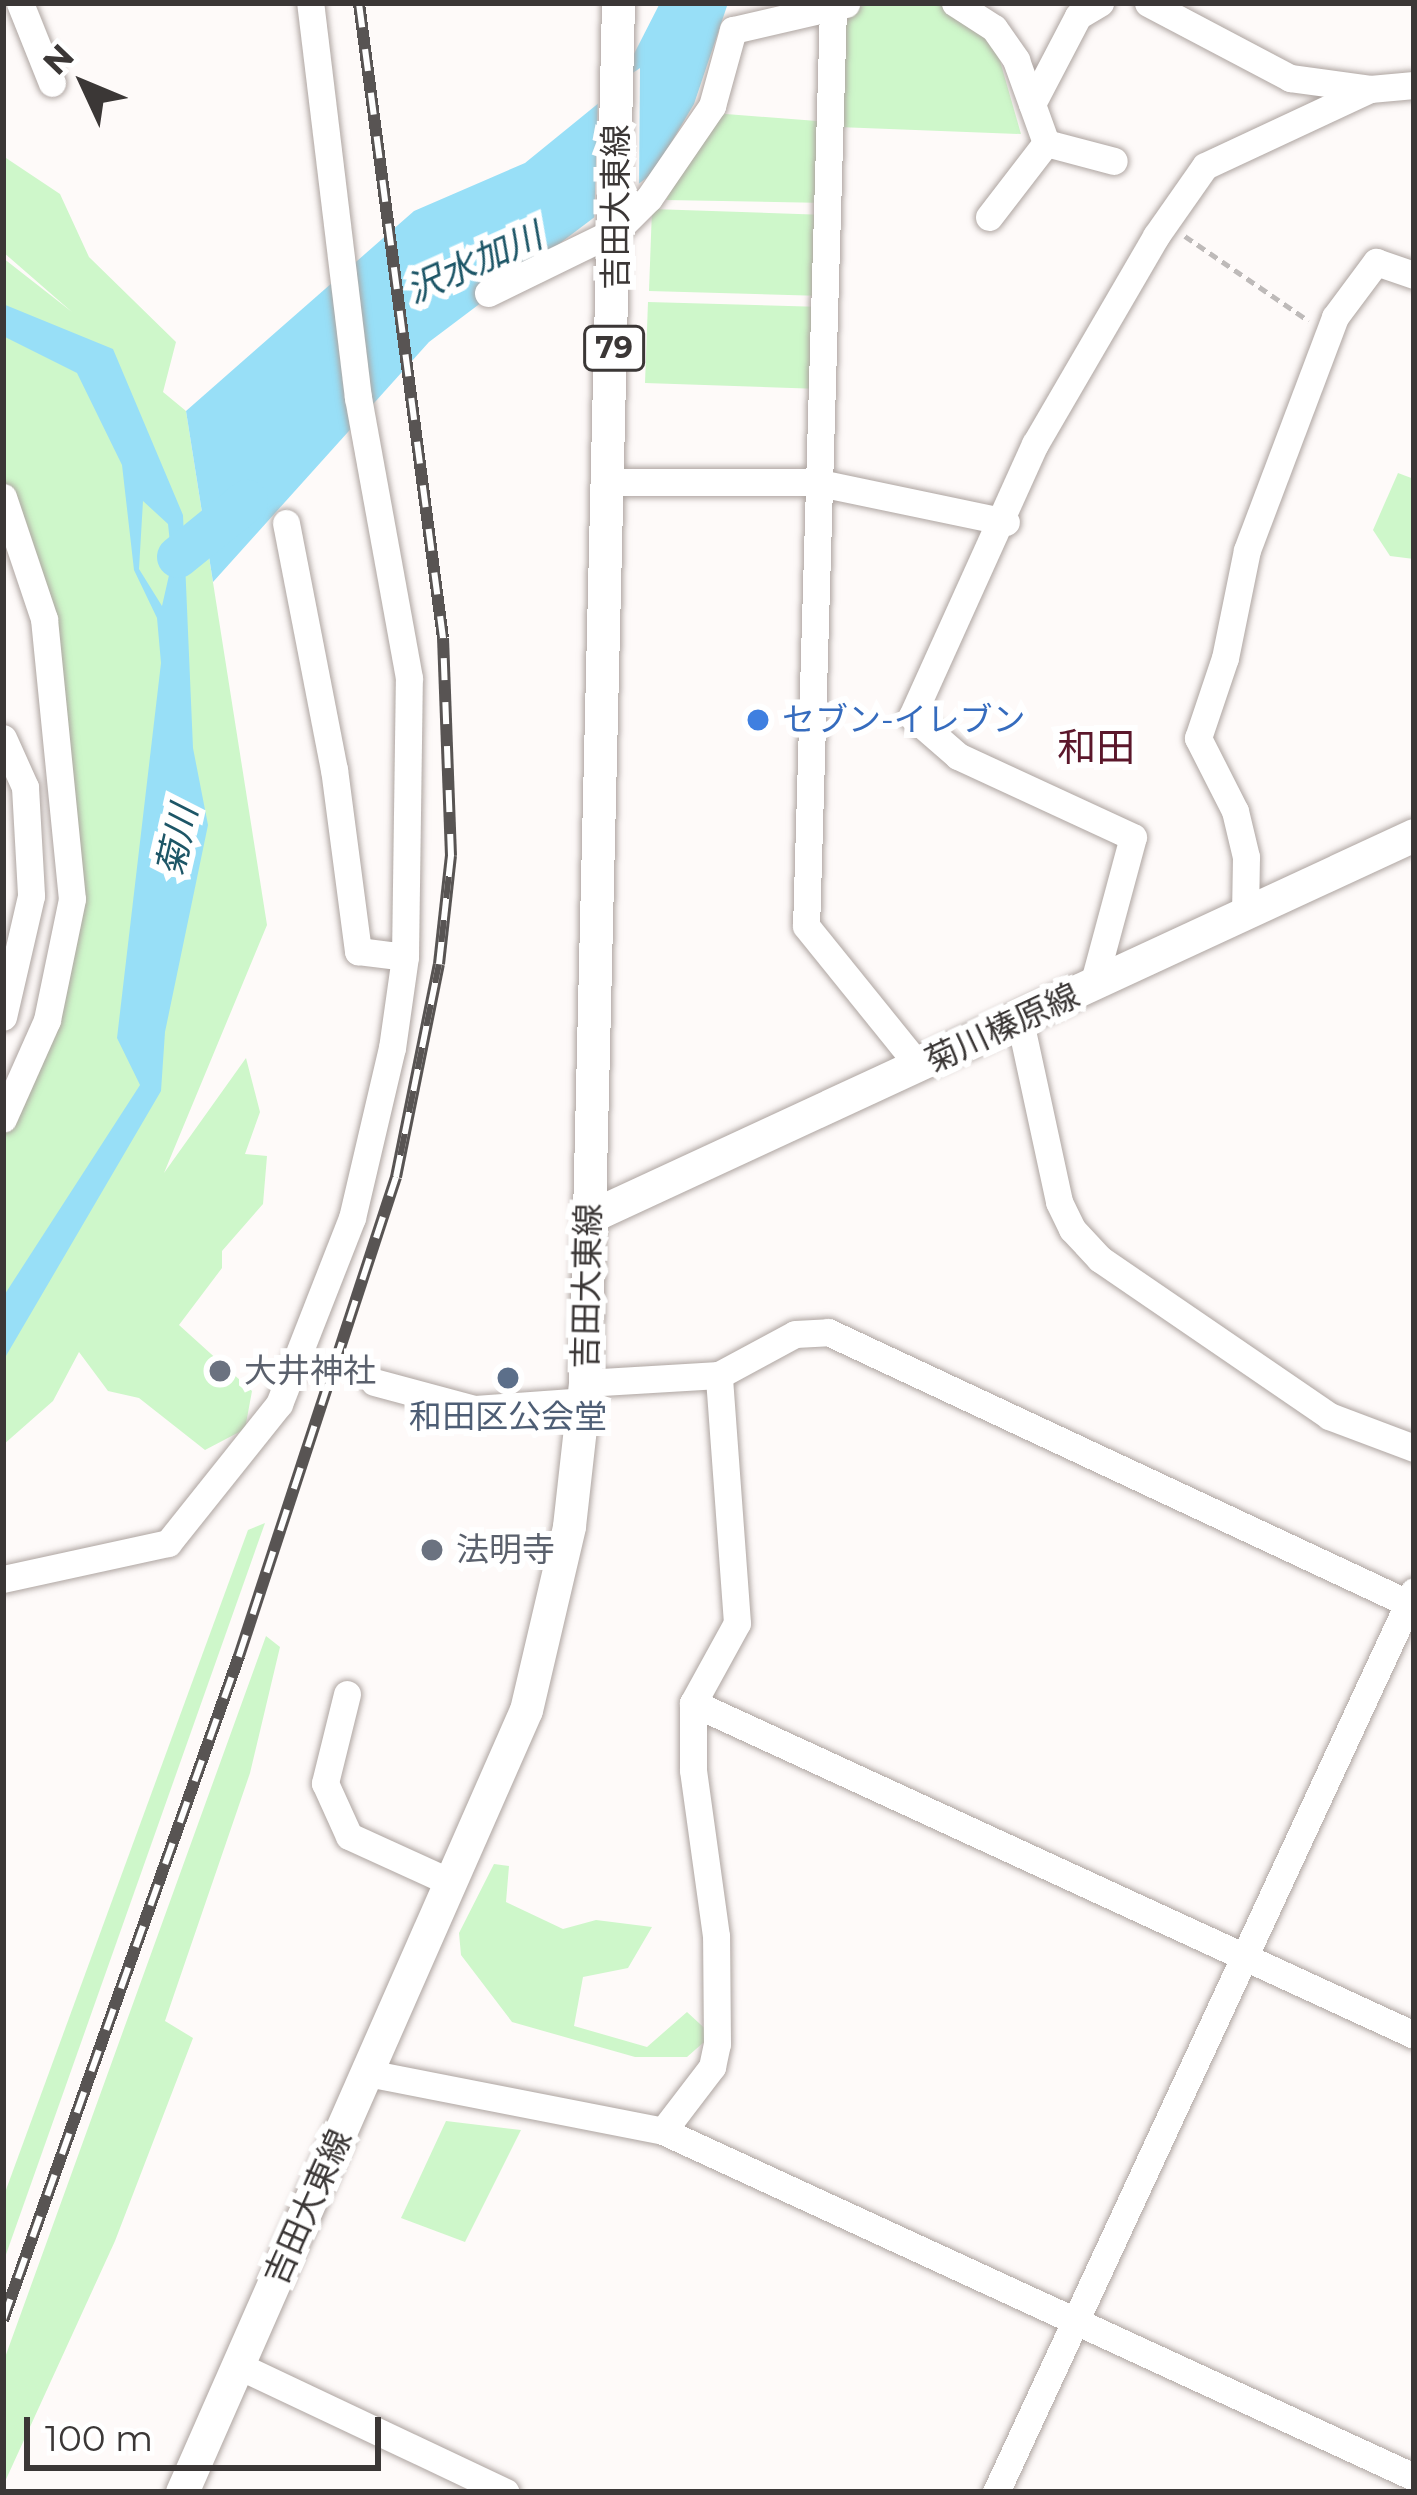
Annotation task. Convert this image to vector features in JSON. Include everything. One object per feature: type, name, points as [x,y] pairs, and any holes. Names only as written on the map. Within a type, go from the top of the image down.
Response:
[{"type":"main road","name":"吉田大東線","points":[[182,2492],[368,2073],[544,1653],[584,1392],[611,482],[618,3]]},
{"type":"main road","name":"菊川榛原線","points":[[589,1217],[1021,1021],[1414,835]]},
{"type":"street","points":[[20,3],[52,83]]},
{"type":"street","points":[[3,1579],[168,1543],[280,1404],[352,1218],[406,957],[409,678],[358,398],[310,3]]},
{"type":"street","points":[[955,3],[994,28],[1046,143]]},
{"type":"street","points":[[1032,104],[1078,16],[1100,3]]},
{"type":"street","points":[[1148,3],[1290,78],[1370,89],[1414,85]]},
{"type":"street","points":[[488,293],[617,222],[712,106],[734,29],[842,5],[815,482],[806,926],[919,1066]]},
{"type":"street","points":[[1094,985],[1133,837],[958,756],[912,716],[1006,522],[1035,444],[1166,222],[1219,155],[1359,101],[1370,89]]},
{"type":"street","points":[[1046,143],[1114,160]]},
{"type":"street","points":[[989,217],[1046,143]]},
{"type":"street","points":[[1245,914],[1246,856],[1235,811],[1198,738],[1247,550],[1328,334],[1376,262],[1414,275]]},
{"type":"street","points":[[611,482],[815,482],[1006,522]]},
{"type":"street","points":[[3,497],[44,619],[72,899],[47,1020],[3,1119]]},
{"type":"street","points":[[286,523],[334,769],[358,951],[406,957]]},
{"type":"street","points":[[3,738],[25,787],[31,896],[3,1017]]},
{"type":"street","points":[[1021,1021],[1059,1202],[1072,1229],[1100,1259],[1329,1416],[1414,1448]]},
{"type":"street","points":[[374,1382],[475,1408],[718,1375],[795,1334],[828,1332],[1412,1600],[996,2492]]},
{"type":"street","points":[[663,2131],[712,2067],[717,2044],[716,1936],[693,1770],[694,1703],[736,1623],[718,1375]]},
{"type":"street","points":[[347,1694],[325,1783],[349,1837],[450,1882]]},
{"type":"street","points":[[694,1703],[1414,2035]]},
{"type":"street","points":[[368,2073],[663,2131],[1414,2476]]},
{"type":"street","points":[[237,2365],[506,2492]]},
{"type":"path","points":[[1166,222],[1328,334]]},
{"type":"path","points":[[280,1404],[322,1367],[374,1382]]},
{"type":"green space","points":[[874,3],[947,3],[992,33],[1021,134],[838,127],[838,13]]},
{"type":"green space","points":[[713,113],[830,122],[827,203],[666,200]]},
{"type":"green space","points":[[3,156],[60,194],[89,257],[176,342],[163,392],[186,411],[267,925],[164,1173],[246,1058],[260,1112],[245,1154],[267,1156],[263,1204],[222,1251],[222,1268],[179,1325],[252,1391],[245,1429],[205,1450],[139,1398],[108,1391],[79,1352],[53,1401],[3,1445],[3,1118],[80,875],[18,510],[3,490],[3,258],[72,312],[3,252]]},
{"type":"green space","points":[[652,209],[827,215],[824,296],[649,291]]},
{"type":"green space","points":[[648,302],[824,307],[821,389],[645,383]]},
{"type":"green space","points":[[1398,473],[1414,479],[1414,559],[1390,556],[1373,530]]},
{"type":"green space","points":[[265,1523],[3,2263],[3,2198],[248,1530]]},
{"type":"green space","points":[[266,1636],[280,1647],[250,1773],[165,2021],[193,2038],[115,2241],[3,2486],[3,2363]]},
{"type":"green space","points":[[494,1864],[509,1866],[506,1902],[563,1929],[596,1920],[652,1927],[628,1968],[583,1977],[574,2026],[647,2047],[687,2012],[712,2035],[687,2057],[635,2057],[512,2022],[461,1955],[459,1933]]},
{"type":"green space","points":[[446,2121],[521,2130],[465,2242],[401,2218]]},
{"type":"water","points":[[660,3],[728,3],[694,104],[653,173],[429,342],[213,582],[186,411],[414,211],[525,163],[616,89]]},
{"type":"water","name":"菊川","points":[[3,304],[113,349],[183,515],[193,748],[208,825],[165,1032],[161,1091],[3,1361],[3,1297],[140,1085],[117,1038],[161,663],[157,618],[134,570],[122,465],[77,373],[3,336]],"holes":[[[143,501],[168,524],[172,562],[162,606],[139,569]]]},
{"type":"pier","points":[[640,68],[639,192],[594,225],[598,97]]},
{"type":"waterway","name":"沢水加川","points":[[178,557],[247,501]]},
{"type":"railway","points":[[3,2320],[239,1656],[396,1177],[439,964],[451,856],[443,638],[359,3]]},
{"type":"place","name":"セブン-イレブン","points":[[758,720]]},
{"type":"place","name":"大井神社","points":[[220,1371]]},
{"type":"place","name":"和田区公会堂","points":[[508,1378]]},
{"type":"place","name":"法明寺","points":[[432,1550]]},
{"type":"district","name":"和田","points":[[1096,747]]}]
